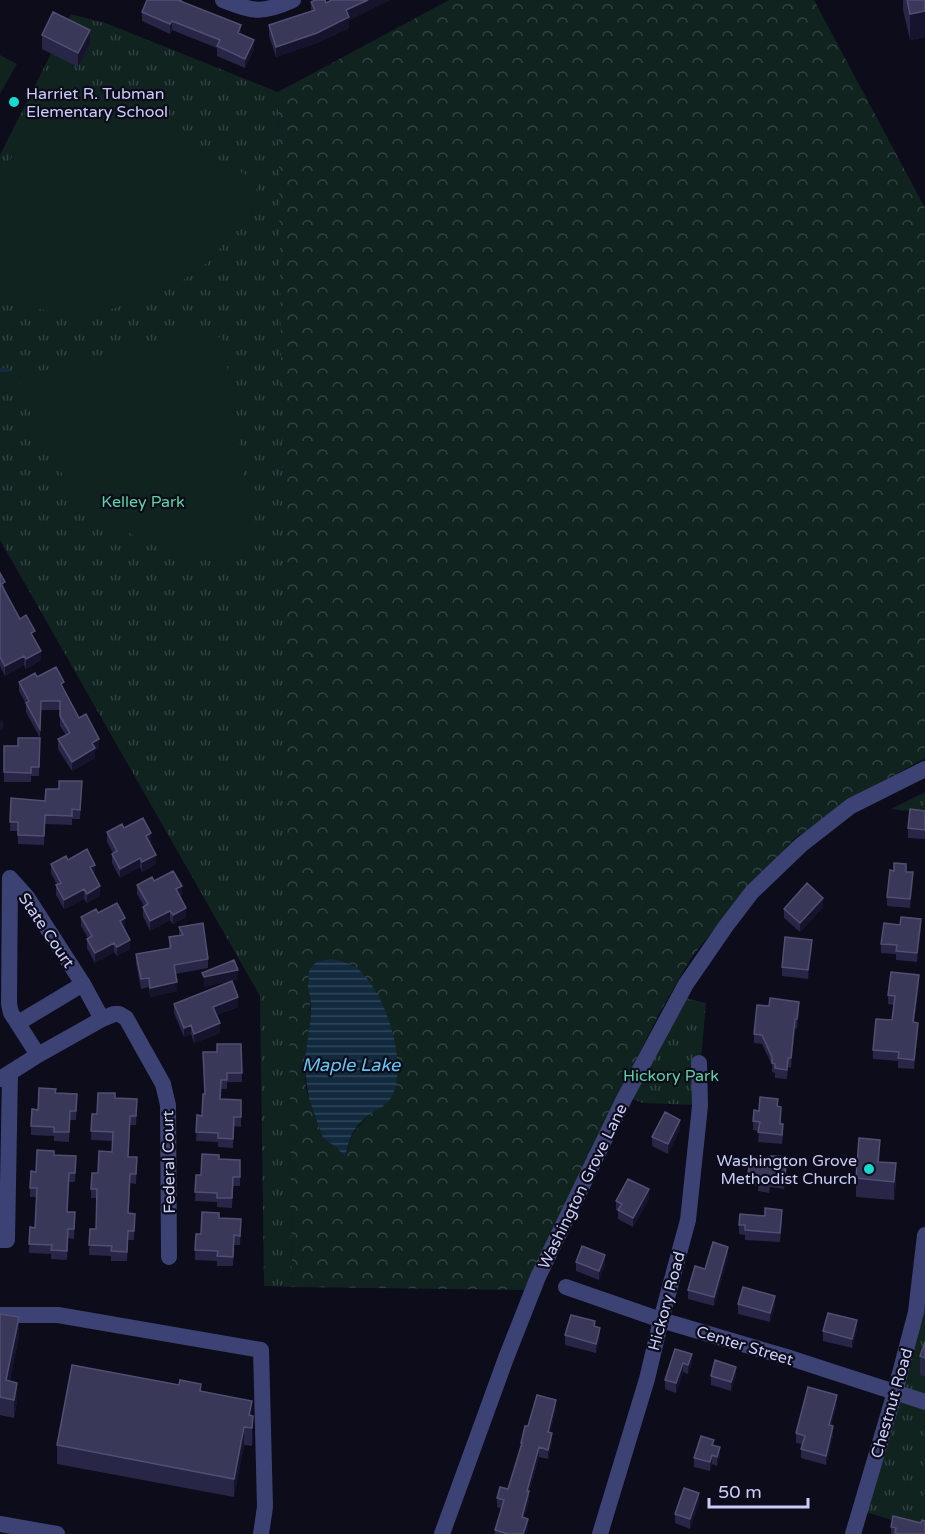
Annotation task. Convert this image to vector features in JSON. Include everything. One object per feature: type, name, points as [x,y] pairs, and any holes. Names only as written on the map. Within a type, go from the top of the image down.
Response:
[{"type":"street","points":[[223,0],[247,9],[258,10],[283,2]]},
{"type":"street","name":"Washington Grove Lane","points":[[441,1534],[538,1277],[624,1099],[686,984],[752,892],[801,845],[851,806],[925,769]]},
{"type":"street","name":"State Court","points":[[38,1055],[11,1013],[9,1004],[10,878],[27,897],[83,984],[108,1016]]},
{"type":"street","points":[[18,1023],[83,984]]},
{"type":"street","name":"Federal Court","points":[[108,1016],[119,1014],[126,1018],[163,1084],[168,1105],[169,1257]]},
{"type":"street","points":[[0,1240],[7,1240],[5,1076],[108,1016]]},
{"type":"street","name":"Hickory Road","points":[[600,1534],[644,1390],[688,1220],[700,1106],[699,1063]]},
{"type":"street","name":"Chestnut Road","points":[[853,1534],[916,1312],[925,1235]]},
{"type":"street","name":"Center Street","points":[[566,1287],[661,1320],[790,1358],[925,1402]]},
{"type":"street","points":[[0,1315],[58,1316],[261,1350],[266,1507],[261,1534]]},
{"type":"street","points":[[0,1524],[57,1534]]},
{"type":"green space","points":[[449,0],[814,0],[925,208],[925,758],[862,793],[794,839],[739,899],[691,958],[659,1014],[592,1148],[527,1290],[292,1287],[278,92]],"holes":[[[312,966],[369,1115],[353,1134],[345,1157],[323,1137],[306,1088],[304,1064],[311,1014],[308,979]]]},
{"type":"green space","name":"Kelley Park","points":[[71,14],[108,24],[278,92],[292,1287],[264,1286],[260,996],[0,540],[0,155]]},
{"type":"green space","points":[[0,55],[17,64],[0,94]]},
{"type":"green space","points":[[60,70],[258,182],[251,213],[208,262],[183,280],[143,299],[108,310],[61,312],[6,305],[0,302],[0,178]]},
{"type":"green space","points":[[204,330],[223,339],[255,551],[216,561],[189,559],[174,555],[127,532],[72,489],[29,410],[19,377]]},
{"type":"green space","points":[[925,792],[925,813],[891,809]]},
{"type":"green space","name":"Hickory Park","points":[[680,997],[706,1003],[697,1105],[643,1103],[628,1097]]},
{"type":"green space","points":[[925,1276],[925,1397],[897,1389]]},
{"type":"green space","points":[[895,1400],[925,1408],[925,1530],[862,1511]]},
{"type":"water","name":"Maple Lake","points":[[330,959],[353,966],[369,982],[386,1012],[396,1046],[397,1080],[393,1094],[386,1104],[369,1115],[355,1129],[345,1157],[323,1138],[309,1099],[304,1065],[311,1014],[309,972],[317,962]]},
{"type":"building","points":[[147,0],[181,0],[241,25],[238,33],[254,40],[245,59],[217,46],[220,40],[172,21],[170,24],[142,12]]},
{"type":"building","points":[[325,0],[326,3],[332,0],[368,0],[346,10],[349,17],[317,33],[276,47],[269,25],[315,10],[311,2]]},
{"type":"building","points":[[907,0],[925,0],[925,11],[910,14]]},
{"type":"building","points":[[53,12],[90,30],[78,53],[42,35]]},
{"type":"building","points":[[0,573],[5,582],[1,584],[20,619],[26,615],[35,631],[31,633],[41,651],[26,659],[24,656],[5,666],[0,657]]},
{"type":"building","points":[[56,667],[64,682],[61,684],[79,718],[86,714],[99,739],[92,743],[95,748],[72,762],[58,739],[70,733],[60,716],[60,701],[41,701],[40,729],[26,703],[29,701],[19,682],[35,673],[37,677]]},
{"type":"building","points":[[18,738],[40,738],[39,767],[31,767],[31,773],[4,772],[4,746],[18,746]]},
{"type":"building","points":[[59,781],[82,781],[80,810],[72,809],[72,816],[45,815],[44,836],[18,835],[18,822],[10,822],[11,798],[45,801],[46,789],[59,789]]},
{"type":"building","points":[[910,809],[925,811],[925,830],[908,828]]},
{"type":"building","points":[[143,818],[151,833],[146,836],[156,855],[142,862],[140,858],[120,869],[112,854],[117,851],[107,832],[122,824],[124,828]]},
{"type":"building","points":[[87,849],[95,865],[90,867],[100,886],[87,894],[84,889],[64,900],[56,885],[61,883],[51,864],[66,856],[68,860]]},
{"type":"building","points":[[894,863],[906,864],[906,872],[913,872],[910,899],[887,897],[890,870],[894,871]]},
{"type":"building","points":[[173,871],[182,886],[176,889],[186,908],[173,915],[170,911],[150,921],[143,907],[148,904],[137,885],[152,877],[154,881]]},
{"type":"building","points":[[807,883],[823,898],[800,923],[784,909]]},
{"type":"building","points":[[117,903],[125,918],[120,921],[130,940],[117,947],[114,943],[95,953],[87,939],[92,936],[81,917],[96,909],[98,913]]},
{"type":"building","points":[[901,917],[921,919],[917,953],[896,951],[897,945],[881,944],[884,923],[900,925]]},
{"type":"building","points":[[203,923],[208,959],[174,965],[177,982],[150,988],[149,978],[141,979],[136,954],[171,948],[169,937],[183,935],[179,927]]},
{"type":"building","points":[[785,937],[812,940],[808,970],[782,967]]},
{"type":"building","points":[[234,960],[238,970],[204,977],[202,973]]},
{"type":"building","points":[[891,972],[919,975],[913,1022],[918,1023],[914,1060],[898,1058],[899,1052],[873,1050],[876,1019],[892,1020],[895,996],[888,995]]},
{"type":"building","points":[[232,981],[238,997],[213,1007],[220,1023],[194,1034],[191,1025],[184,1028],[174,1004]]},
{"type":"building","points":[[770,998],[799,1002],[791,1058],[788,1058],[787,1070],[775,1068],[762,1035],[754,1034],[757,1005],[769,1006]]},
{"type":"building","points":[[217,1044],[241,1044],[242,1073],[227,1073],[227,1080],[221,1080],[220,1099],[241,1100],[241,1117],[234,1117],[233,1139],[218,1138],[218,1133],[196,1132],[197,1115],[202,1116],[203,1094],[205,1094],[203,1052],[217,1052]]},
{"type":"building","points":[[39,1088],[56,1089],[55,1093],[77,1094],[76,1111],[70,1111],[69,1132],[54,1132],[54,1127],[31,1126],[32,1109],[38,1110]]},
{"type":"building","points":[[98,1093],[115,1093],[115,1098],[137,1099],[136,1116],[130,1116],[128,1157],[137,1157],[136,1174],[130,1174],[128,1213],[135,1214],[134,1231],[128,1231],[127,1252],[111,1251],[112,1246],[89,1245],[90,1229],[96,1229],[97,1189],[91,1189],[92,1173],[98,1173],[99,1151],[112,1152],[113,1132],[91,1131],[92,1114],[97,1114]]},
{"type":"building","points":[[760,1097],[778,1099],[777,1106],[781,1107],[780,1124],[783,1124],[782,1135],[758,1132],[760,1122],[753,1121],[754,1110],[759,1111]]},
{"type":"building","points":[[665,1112],[680,1120],[668,1144],[652,1137]]},
{"type":"building","points":[[859,1138],[880,1140],[878,1162],[896,1163],[894,1182],[856,1178]]},
{"type":"building","points":[[37,1150],[54,1151],[54,1155],[76,1156],[75,1173],[69,1173],[67,1212],[75,1212],[74,1229],[68,1229],[67,1251],[51,1250],[52,1245],[29,1244],[30,1227],[35,1228],[37,1188],[30,1188],[31,1171],[36,1172]]},
{"type":"building","points":[[202,1154],[219,1155],[219,1159],[240,1160],[240,1177],[233,1177],[232,1198],[217,1198],[217,1193],[195,1192],[196,1175],[201,1175]]},
{"type":"building","points":[[771,1156],[787,1157],[784,1180],[770,1178],[769,1183],[758,1182],[758,1176],[748,1175],[750,1157],[771,1159]]},
{"type":"building","points":[[628,1179],[649,1189],[633,1218],[618,1210],[622,1204],[616,1201]]},
{"type":"building","points":[[765,1208],[782,1210],[780,1233],[745,1230],[745,1225],[739,1225],[740,1214],[765,1216]]},
{"type":"building","points":[[202,1212],[219,1213],[219,1218],[241,1219],[240,1236],[234,1235],[233,1257],[217,1256],[218,1251],[195,1250],[196,1234],[201,1234]]},
{"type":"building","points":[[713,1242],[728,1247],[714,1297],[688,1290],[695,1266],[705,1269]]},
{"type":"building","points":[[582,1246],[605,1255],[599,1271],[576,1262]]},
{"type":"building","points":[[743,1287],[775,1296],[770,1313],[738,1304]]},
{"type":"building","points":[[828,1313],[857,1320],[852,1339],[823,1331]]},
{"type":"building","points":[[0,1314],[19,1317],[6,1380],[17,1383],[14,1400],[0,1397]]},
{"type":"building","points":[[571,1315],[595,1321],[594,1326],[600,1328],[596,1344],[565,1335]]},
{"type":"building","points":[[925,1342],[925,1358],[920,1356]]},
{"type":"building","points":[[675,1349],[692,1354],[688,1365],[683,1363],[676,1383],[665,1380]]},
{"type":"building","points":[[715,1360],[736,1367],[731,1382],[711,1376]]},
{"type":"building","points":[[72,1365],[179,1385],[180,1380],[201,1384],[200,1391],[252,1401],[249,1415],[253,1416],[252,1428],[244,1427],[234,1479],[57,1445]]},
{"type":"building","points":[[808,1387],[837,1395],[829,1425],[833,1426],[826,1456],[801,1449],[805,1436],[796,1433]]},
{"type":"building","points":[[537,1395],[556,1400],[548,1432],[552,1433],[548,1450],[539,1447],[522,1517],[528,1519],[523,1534],[508,1534],[495,1530],[504,1500],[497,1498],[500,1487],[508,1489],[525,1426],[528,1426]]},
{"type":"building","points":[[701,1436],[714,1440],[712,1445],[720,1447],[717,1457],[712,1455],[710,1462],[694,1458]]},
{"type":"building","points":[[684,1488],[699,1493],[690,1519],[675,1514]]},
{"type":"building","points":[[893,1516],[921,1523],[922,1520],[925,1521],[925,1534],[895,1533],[896,1528],[891,1527]]},
{"type":"waterway","points":[[0,370],[8,370]]},
{"type":"place","name":"Harriet R. Tubman Elementary School","points":[[14,102]]},
{"type":"place","name":"Washington Grove Methodist Church","points":[[869,1169]]}]
